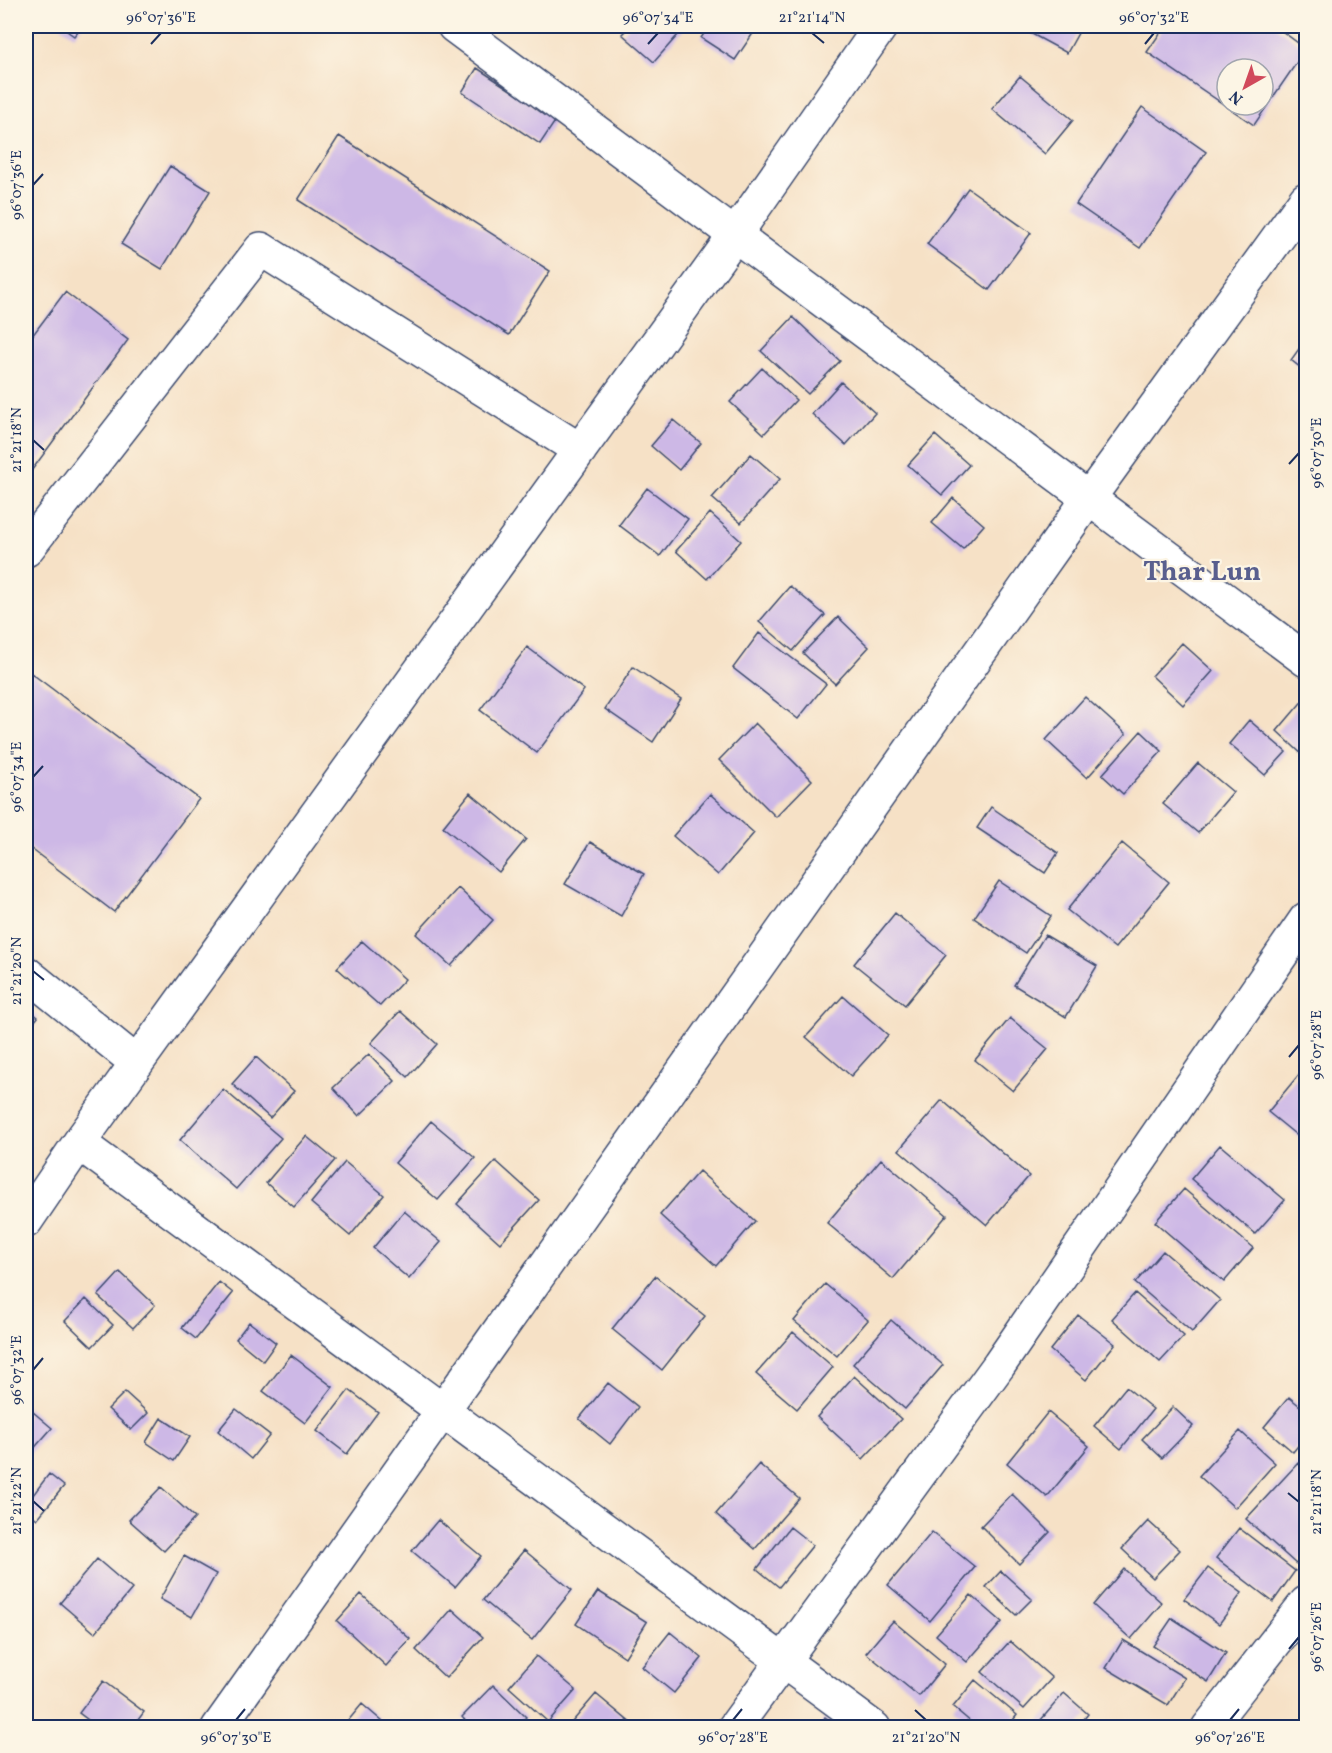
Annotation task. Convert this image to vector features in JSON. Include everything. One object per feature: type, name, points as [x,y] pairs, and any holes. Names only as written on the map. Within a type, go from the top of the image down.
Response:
[{"type":"street","points":[[454,26],[1306,660]]},
{"type":"street","points":[[26,1221],[79,1143],[735,235],[881,26]]},
{"type":"street","points":[[218,1728],[1089,498],[1306,199]]},
{"type":"street","points":[[26,550],[261,249],[580,450]]},
{"type":"street","points":[[734,1728],[999,1365],[1306,919]]},
{"type":"street","points":[[26,973],[137,1063]]},
{"type":"street","points":[[79,1143],[874,1728]]},
{"type":"street","points":[[1208,1728],[1306,1603]]},
{"type":"building","points":[[60,26],[82,26],[74,36]]},
{"type":"building","points":[[630,26],[685,27],[654,62],[622,34]]},
{"type":"building","points":[[709,26],[758,26],[735,60],[701,38]]},
{"type":"building","points":[[1020,26],[1082,26],[1067,53]]},
{"type":"building","points":[[1165,26],[1275,26],[1306,49],[1275,94],[1275,57],[1215,57],[1215,98],[1147,52]]},
{"type":"building","points":[[477,68],[556,120],[540,144],[462,92]]},
{"type":"building","points":[[1020,76],[1073,120],[1045,154],[992,109]]},
{"type":"building","points":[[1142,107],[1206,152],[1140,248],[1076,204]]},
{"type":"building","points":[[1242,117],[1259,117],[1254,125]]},
{"type":"building","points":[[339,136],[550,271],[509,335],[298,200]]},
{"type":"building","points":[[170,166],[210,191],[162,269],[121,244]]},
{"type":"building","points":[[968,188],[1031,233],[989,290],[927,244]]},
{"type":"building","points":[[65,292],[128,340],[26,478],[26,344]]},
{"type":"building","points":[[793,317],[840,361],[808,394],[761,351]]},
{"type":"building","points":[[1306,339],[1306,372],[1291,360]]},
{"type":"building","points":[[762,368],[796,400],[764,434],[730,402]]},
{"type":"building","points":[[841,382],[875,413],[846,445],[812,414]]},
{"type":"building","points":[[673,420],[701,443],[679,470],[651,446]]},
{"type":"building","points":[[935,435],[969,465],[942,495],[908,465]]},
{"type":"building","points":[[751,454],[780,479],[741,523],[712,498]]},
{"type":"building","points":[[647,488],[688,519],[660,556],[619,525]]},
{"type":"building","points":[[953,498],[984,525],[963,549],[932,523]]},
{"type":"building","points":[[710,513],[741,541],[707,579],[676,551]]},
{"type":"building","points":[[790,586],[825,615],[793,651],[759,622]]},
{"type":"building","points":[[838,617],[869,647],[835,684],[803,653]]},
{"type":"building","points":[[759,633],[826,684],[798,719],[733,668]]},
{"type":"building","points":[[1182,643],[1213,671],[1183,705],[1152,676]]},
{"type":"building","points":[[527,647],[584,690],[537,753],[480,710]]},
{"type":"building","points":[[633,667],[681,699],[653,742],[605,709]]},
{"type":"building","points":[[31,673],[199,799],[114,912],[26,845],[26,681]]},
{"type":"building","points":[[1085,697],[1126,734],[1087,778],[1046,740]]},
{"type":"building","points":[[1306,699],[1306,758],[1277,731]]},
{"type":"building","points":[[1249,720],[1286,752],[1265,775],[1229,744]]},
{"type":"building","points":[[755,723],[812,780],[776,817],[719,760]]},
{"type":"building","points":[[1141,731],[1162,751],[1123,794],[1102,775]]},
{"type":"building","points":[[1198,763],[1233,792],[1198,833],[1163,804]]},
{"type":"building","points":[[470,793],[526,839],[499,872],[443,827]]},
{"type":"building","points":[[710,794],[754,833],[718,875],[673,836]]},
{"type":"building","points":[[991,807],[1058,853],[1045,873],[977,828]]},
{"type":"building","points":[[590,842],[644,874],[621,916],[565,884]]},
{"type":"building","points":[[1122,843],[1169,882],[1115,948],[1067,910]]},
{"type":"building","points":[[999,881],[1051,916],[1026,953],[974,918]]},
{"type":"building","points":[[458,888],[493,920],[451,966],[416,934]]},
{"type":"building","points":[[895,913],[946,955],[905,1005],[854,964]]},
{"type":"building","points":[[1045,935],[1097,966],[1066,1017],[1014,985]]},
{"type":"building","points":[[362,941],[405,979],[380,1006],[337,968]]},
{"type":"building","points":[[843,996],[888,1035],[851,1076],[806,1037]]},
{"type":"building","points":[[26,1007],[38,1017],[26,1032]]},
{"type":"building","points":[[400,1011],[437,1044],[408,1077],[371,1043]]},
{"type":"building","points":[[1010,1018],[1048,1049],[1013,1091],[975,1060]]},
{"type":"building","points":[[369,1054],[395,1081],[359,1116],[333,1088]]},
{"type":"building","points":[[256,1057],[294,1091],[270,1118],[232,1084]]},
{"type":"building","points":[[1305,1067],[1306,1069],[1306,1143],[1268,1112]]},
{"type":"building","points":[[223,1089],[281,1138],[236,1189],[180,1140]]},
{"type":"building","points":[[942,1100],[1029,1176],[987,1225],[899,1150]]},
{"type":"building","points":[[431,1121],[475,1158],[438,1200],[395,1163]]},
{"type":"building","points":[[306,1136],[335,1160],[294,1207],[266,1183]]},
{"type":"building","points":[[1220,1145],[1285,1200],[1255,1234],[1191,1179]]},
{"type":"building","points":[[881,1159],[947,1215],[893,1279],[827,1223]]},
{"type":"building","points":[[496,1161],[539,1200],[500,1243],[457,1204]]},
{"type":"building","points":[[345,1162],[384,1195],[350,1236],[311,1203]]},
{"type":"building","points":[[699,1171],[755,1221],[716,1266],[660,1215]]},
{"type":"building","points":[[1184,1189],[1253,1248],[1224,1282],[1155,1222]]},
{"type":"building","points":[[404,1211],[441,1242],[409,1279],[373,1248]]},
{"type":"building","points":[[1163,1251],[1220,1300],[1192,1332],[1135,1283]]},
{"type":"building","points":[[120,1272],[155,1305],[133,1328],[98,1296]]},
{"type":"building","points":[[655,1276],[705,1316],[662,1370],[612,1329]]},
{"type":"building","points":[[219,1282],[233,1293],[196,1339],[182,1328]]},
{"type":"building","points":[[825,1284],[868,1320],[837,1356],[794,1321]]},
{"type":"building","points":[[1135,1293],[1184,1336],[1160,1362],[1112,1319]]},
{"type":"building","points":[[86,1299],[113,1325],[92,1347],[65,1321]]},
{"type":"building","points":[[1078,1315],[1115,1344],[1086,1380],[1050,1350]]},
{"type":"building","points":[[891,1320],[943,1365],[905,1409],[853,1364]]},
{"type":"building","points":[[249,1322],[276,1343],[263,1361],[236,1339]]},
{"type":"building","points":[[793,1332],[833,1367],[797,1409],[756,1374]]},
{"type":"building","points":[[291,1355],[333,1387],[305,1423],[263,1391]]},
{"type":"building","points":[[854,1376],[901,1419],[863,1459],[817,1417]]},
{"type":"building","points":[[608,1383],[638,1407],[610,1444],[579,1419]]},
{"type":"building","points":[[1126,1387],[1153,1409],[1121,1449],[1094,1426]]},
{"type":"building","points":[[349,1390],[378,1412],[347,1454],[317,1431]]},
{"type":"building","points":[[125,1392],[148,1413],[131,1430],[108,1409]]},
{"type":"building","points":[[1289,1397],[1306,1411],[1306,1436],[1293,1452],[1264,1427]]},
{"type":"building","points":[[26,1406],[52,1428],[29,1454],[26,1452]]},
{"type":"building","points":[[1173,1407],[1193,1426],[1162,1458],[1142,1439]]},
{"type":"building","points":[[236,1409],[270,1435],[251,1459],[218,1431]]},
{"type":"building","points":[[1048,1412],[1089,1446],[1047,1497],[1007,1463]]},
{"type":"building","points":[[161,1418],[190,1437],[174,1461],[146,1442]]},
{"type":"building","points":[[1240,1431],[1275,1463],[1235,1508],[1199,1476]]},
{"type":"building","points":[[1298,1463],[1306,1471],[1306,1553],[1296,1564],[1246,1519]]},
{"type":"building","points":[[759,1464],[799,1498],[755,1549],[716,1514]]},
{"type":"building","points":[[49,1474],[64,1486],[37,1519],[26,1510],[26,1504]]},
{"type":"building","points":[[161,1487],[195,1518],[164,1551],[129,1520]]},
{"type":"building","points":[[1012,1494],[1050,1532],[1019,1564],[981,1526]]},
{"type":"building","points":[[438,1520],[481,1556],[455,1587],[412,1551]]},
{"type":"building","points":[[1148,1521],[1180,1550],[1153,1578],[1122,1549]]},
{"type":"building","points":[[790,1527],[813,1545],[779,1587],[757,1569]]},
{"type":"building","points":[[1239,1528],[1295,1571],[1273,1602],[1216,1558]]},
{"type":"building","points":[[932,1532],[975,1567],[930,1621],[888,1585]]},
{"type":"building","points":[[524,1550],[572,1590],[532,1640],[483,1600]]},
{"type":"building","points":[[184,1556],[216,1574],[192,1617],[160,1599]]},
{"type":"building","points":[[97,1559],[132,1589],[95,1633],[60,1603]]},
{"type":"building","points":[[1208,1568],[1242,1593],[1219,1624],[1184,1599]]},
{"type":"building","points":[[1124,1569],[1162,1603],[1131,1639],[1093,1605]]},
{"type":"building","points":[[1001,1571],[1032,1599],[1016,1615],[986,1587]]},
{"type":"building","points":[[598,1591],[647,1622],[625,1657],[576,1624]]},
{"type":"building","points":[[361,1594],[410,1639],[386,1666],[337,1621]]},
{"type":"building","points":[[971,1595],[1002,1622],[967,1662],[936,1635]]},
{"type":"building","points":[[452,1609],[483,1637],[446,1678],[416,1650]]},
{"type":"building","points":[[1172,1618],[1226,1653],[1208,1682],[1153,1646]]},
{"type":"building","points":[[893,1621],[945,1664],[919,1696],[866,1653]]},
{"type":"building","points":[[670,1632],[702,1658],[674,1693],[642,1667]]},
{"type":"building","points":[[1123,1640],[1185,1678],[1168,1705],[1106,1668]]},
{"type":"building","points":[[1010,1641],[1052,1678],[1024,1709],[982,1672]]},
{"type":"building","points":[[536,1656],[576,1690],[548,1722],[509,1687]]},
{"type":"building","points":[[975,1680],[1017,1715],[1007,1728],[978,1728],[953,1707]]},
{"type":"building","points":[[103,1681],[144,1712],[132,1728],[99,1728],[79,1713]]},
{"type":"building","points":[[493,1685],[526,1717],[515,1728],[472,1728],[462,1717]]},
{"type":"building","points":[[1064,1693],[1088,1714],[1077,1728],[1034,1728]]},
{"type":"building","points":[[596,1694],[633,1725],[631,1728],[567,1728]]},
{"type":"building","points":[[362,1704],[390,1728],[342,1728]]},
{"type":"building","points":[[825,1717],[841,1728],[819,1728]]},
{"type":"district","name":"Thar Lun","points":[[1202,573]]}]
